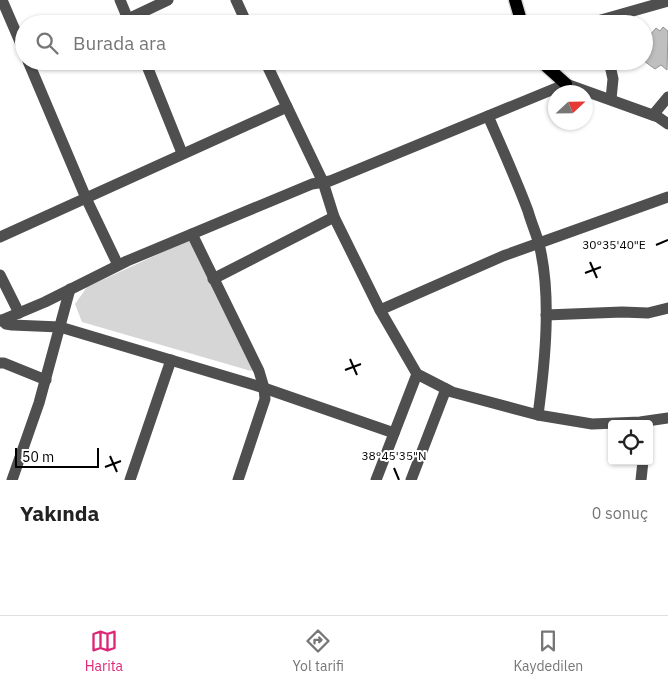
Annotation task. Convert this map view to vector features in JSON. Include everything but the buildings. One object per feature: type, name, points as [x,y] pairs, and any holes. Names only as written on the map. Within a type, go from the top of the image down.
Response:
[{"type":"main road","points":[[515,0],[519,15]]},
{"type":"main road","points":[[551,70],[566,84]]},
{"type":"street","points":[[2,0],[15,31]]},
{"type":"street","points":[[120,0],[126,15]]},
{"type":"street","points":[[140,15],[168,0]]},
{"type":"street","points":[[236,0],[243,15]]},
{"type":"street","points":[[619,15],[668,1]]},
{"type":"street","points":[[32,70],[86,198],[118,265]]},
{"type":"street","points":[[149,70],[182,153]]},
{"type":"street","points":[[269,70],[324,182],[334,216],[380,310],[417,374],[446,389],[490,403],[538,415],[592,424],[608,424]]},
{"type":"street","points":[[611,70],[613,79],[611,100]]},
{"type":"street","points":[[1,321],[118,265],[312,184],[330,181],[566,84],[653,115],[668,124]]},
{"type":"street","points":[[653,115],[668,97]]},
{"type":"street","points":[[0,236],[287,107]]},
{"type":"street","points":[[488,116],[514,173],[539,244],[545,278],[546,315],[543,378],[538,415]]},
{"type":"street","points":[[380,310],[503,256],[668,197]]},
{"type":"street","points":[[213,278],[334,216]]},
{"type":"street","points":[[192,234],[259,371],[264,388],[265,399],[238,480]]},
{"type":"street","points":[[0,274],[19,313]]},
{"type":"street","points":[[12,480],[46,380],[70,289]]},
{"type":"street","points":[[546,315],[622,312],[648,313],[668,308]]},
{"type":"street","points":[[1,321],[12,325],[60,328],[264,388],[394,433]]},
{"type":"street","points":[[130,480],[170,360]]},
{"type":"street","points":[[0,363],[46,380]]},
{"type":"street","points":[[377,480],[417,374]]},
{"type":"street","points":[[411,480],[446,389]]},
{"type":"street","points":[[653,421],[668,418]]},
{"type":"street","points":[[641,480],[643,465]]},
{"type":"shaded area","points":[[189,240],[259,363],[251,371],[82,322],[75,304],[87,287]]}]
